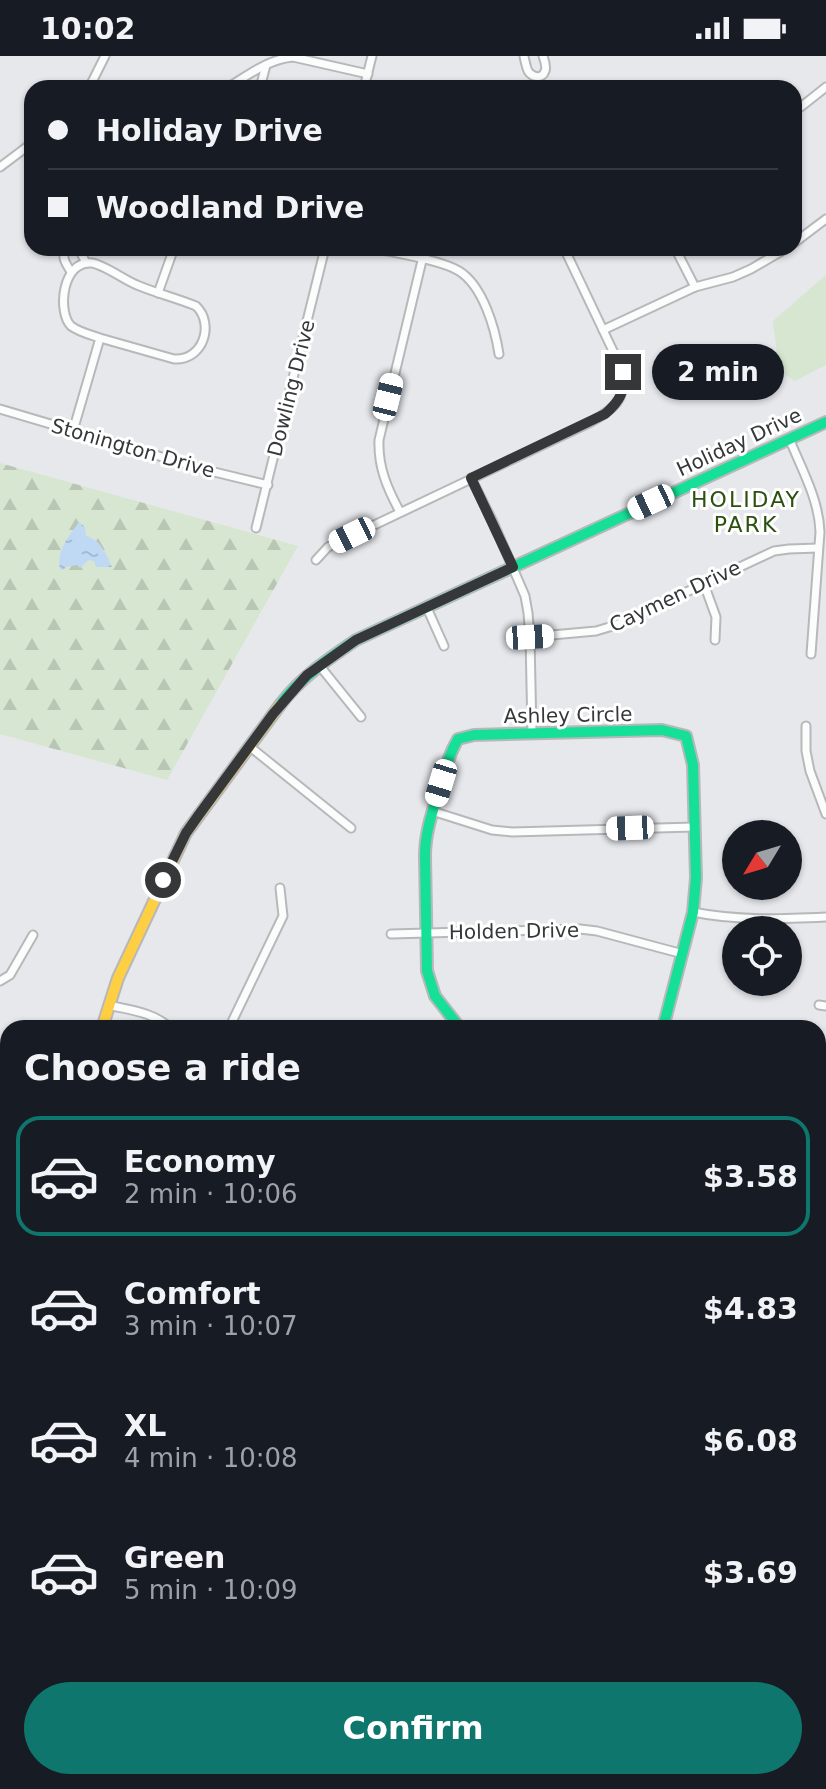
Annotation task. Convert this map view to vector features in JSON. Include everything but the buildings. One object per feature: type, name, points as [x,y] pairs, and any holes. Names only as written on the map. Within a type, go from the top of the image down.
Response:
[{"type":"street","points":[[93,80],[105,56]]},
{"type":"street","points":[[366,80],[372,56]]},
{"type":"street","points":[[524,56],[530,75],[536,77],[545,72],[543,56]]},
{"type":"street","points":[[241,80],[266,65],[293,57],[368,74]]},
{"type":"street","points":[[262,80],[266,65]]},
{"type":"street","points":[[802,105],[826,87]]},
{"type":"street","points":[[0,167],[24,149]]},
{"type":"street","points":[[802,237],[826,219]]},
{"type":"street","points":[[63,256],[71,272]]},
{"type":"street","points":[[82,256],[86,263]]},
{"type":"street","points":[[158,293],[171,256]]},
{"type":"street","name":"Dowling Drive","points":[[256,528],[323,256]]},
{"type":"street","points":[[406,256],[445,265],[459,271],[470,281],[480,295],[495,331],[499,354]]},
{"type":"street","points":[[400,512],[381,470],[379,440],[423,256]]},
{"type":"street","points":[[316,560],[328,547],[591,422],[616,405],[622,395],[623,372],[568,256]]},
{"type":"street","points":[[679,256],[695,287]]},
{"type":"street","points":[[603,330],[695,287],[742,273],[775,256]]},
{"type":"street","points":[[86,263],[97,264],[133,284],[196,306],[203,312],[205,321],[205,330],[196,353],[182,360],[174,359],[75,328],[65,317],[65,285],[71,272],[86,263]]},
{"type":"street","points":[[73,431],[100,338]]},
{"type":"street","name":"Stonington Drive","points":[[0,409],[206,470],[268,485]]},
{"type":"street","name":"Holiday Drive","points":[[104,1020],[118,978],[186,833],[289,693],[319,665],[356,640],[826,422]]},
{"type":"street","points":[[789,438],[820,517],[811,654]]},
{"type":"street","points":[[471,478],[525,596],[530,637],[532,733]]},
{"type":"street","name":"Caymen Drive","points":[[530,637],[596,631],[616,625],[774,551],[818,548]]},
{"type":"street","points":[[704,584],[716,617],[715,640]]},
{"type":"street","points":[[427,608],[444,646]]},
{"type":"street","points":[[319,665],[361,717]]},
{"type":"street","points":[[806,726],[810,771],[826,814]]},
{"type":"street","name":"Ashley Circle","points":[[453,1020],[439,1004],[429,982],[424,839],[449,755],[458,739],[474,735],[662,730],[686,736],[689,744],[693,765],[696,878],[693,912],[665,1020]]},
{"type":"street","points":[[249,746],[351,828]]},
{"type":"street","points":[[432,811],[492,830],[512,832],[694,827]]},
{"type":"street","points":[[233,1020],[283,916],[280,888]]},
{"type":"street","points":[[693,912],[736,918],[826,917]]},
{"type":"street","name":"Holden Drive","points":[[391,934],[580,929],[683,954]]},
{"type":"street","points":[[0,981],[10,975],[33,935]]},
{"type":"street","points":[[108,1005],[161,1020]]},
{"type":"green space","points":[[826,275],[826,365],[795,381],[782,373],[773,321]]},
{"type":"green space","points":[[0,463],[298,546],[167,780],[0,734]]},
{"type":"water","points":[[79,522],[85,527],[86,536],[102,548],[112,567],[96,567],[94,561],[89,560],[80,568],[77,565],[60,569],[62,550]]},
{"type":"traffic: fast","points":[[280,705],[305,678],[356,640],[826,422]]},
{"type":"traffic: fast","points":[[454,1020],[435,996],[427,971],[425,856],[432,813],[458,739],[474,735],[662,730],[686,736],[693,765],[696,878],[693,912],[665,1020]]},
{"type":"traffic: slow","points":[[105,1020],[118,978],[186,833],[280,705]]},
{"type":"district","name":"HOLIDAY PARK","points":[[746,512]]},
{"type":"route","points":[[163,880],[186,833],[289,693],[307,675],[356,640],[513,567],[471,478],[605,414],[622,395],[623,372]]}]
